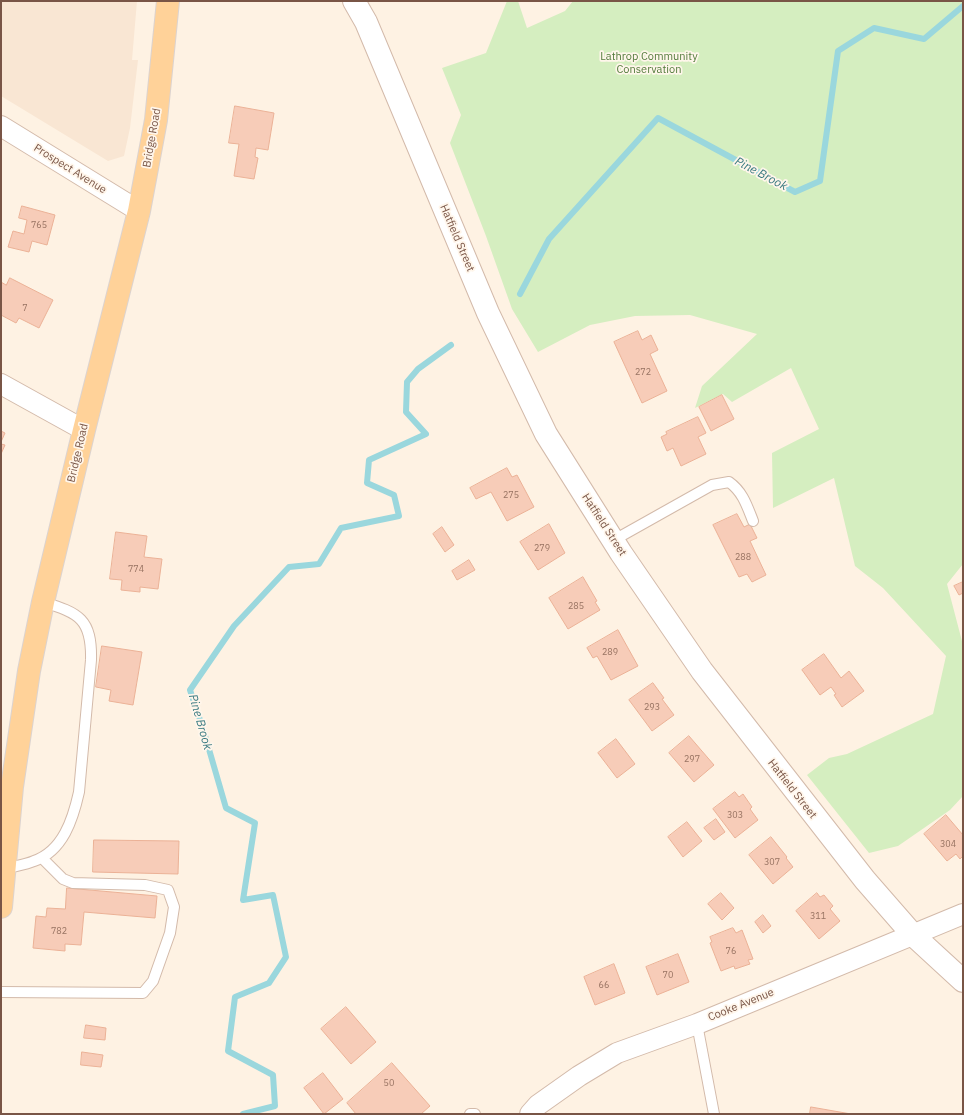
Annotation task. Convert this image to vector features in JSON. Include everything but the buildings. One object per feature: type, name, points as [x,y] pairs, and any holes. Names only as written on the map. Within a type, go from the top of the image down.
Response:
[{"type":"main road","name":"Bridge Road","points":[[1,908],[12,787],[30,671],[43,602],[139,211],[156,120],[168,1]]},
{"type":"street","name":"Hatfield Street","points":[[354,1],[366,22],[488,313],[546,434],[614,540],[706,678],[865,880],[913,935],[963,981]]},
{"type":"street","name":"Prospect Avenue","points":[[1,126],[139,211]]},
{"type":"street","points":[[1,384],[84,430]]},
{"type":"street","name":"Cooke Avenue","points":[[530,1114],[538,1105],[579,1076],[618,1053],[697,1024],[963,914]]},
{"type":"lane","points":[[614,540],[712,485],[729,482],[736,487],[744,497],[753,521]]},
{"type":"lane","points":[[4,869],[42,858],[55,849],[62,838],[76,807],[79,792],[91,660],[91,644],[84,623],[75,614],[66,609],[43,602]]},
{"type":"lane","points":[[1,992],[143,993],[153,981],[170,934],[174,907],[168,890],[145,886],[73,883],[63,879],[42,858]]},
{"type":"lane","points":[[697,1024],[714,1114]]},
{"type":"lane","points":[[470,1114],[475,1114]]},
{"type":"shaded area","points":[[1,1],[137,1],[132,60],[138,60],[130,128],[124,156],[108,161],[1,96]]},
{"type":"green space","name":"Lathrop Community Conservation","points":[[507,1],[518,1],[527,28],[565,11],[573,1],[963,1],[963,564],[947,584],[963,645],[963,796],[950,810],[898,846],[869,853],[807,775],[829,758],[847,754],[933,714],[946,656],[883,588],[855,566],[834,478],[773,508],[772,453],[819,429],[791,368],[732,402],[723,394],[695,408],[702,386],[757,334],[690,315],[635,316],[590,325],[538,352],[512,309],[450,143],[461,115],[442,68],[486,53]]},
{"type":"waterway","name":"Pine Brook","points":[[520,294],[549,239],[658,118],[795,192],[820,181],[838,51],[874,28],[924,39],[963,6]]},
{"type":"waterway","name":"Pine Brook","points":[[243,1114],[275,1106],[273,1075],[228,1051],[235,997],[269,983],[286,957],[273,895],[243,900],[255,823],[226,808],[190,690],[234,626],[289,567],[319,564],[341,528],[399,516],[394,495],[367,483],[369,460],[426,434],[406,412],[407,382],[418,369],[451,345]]}]
